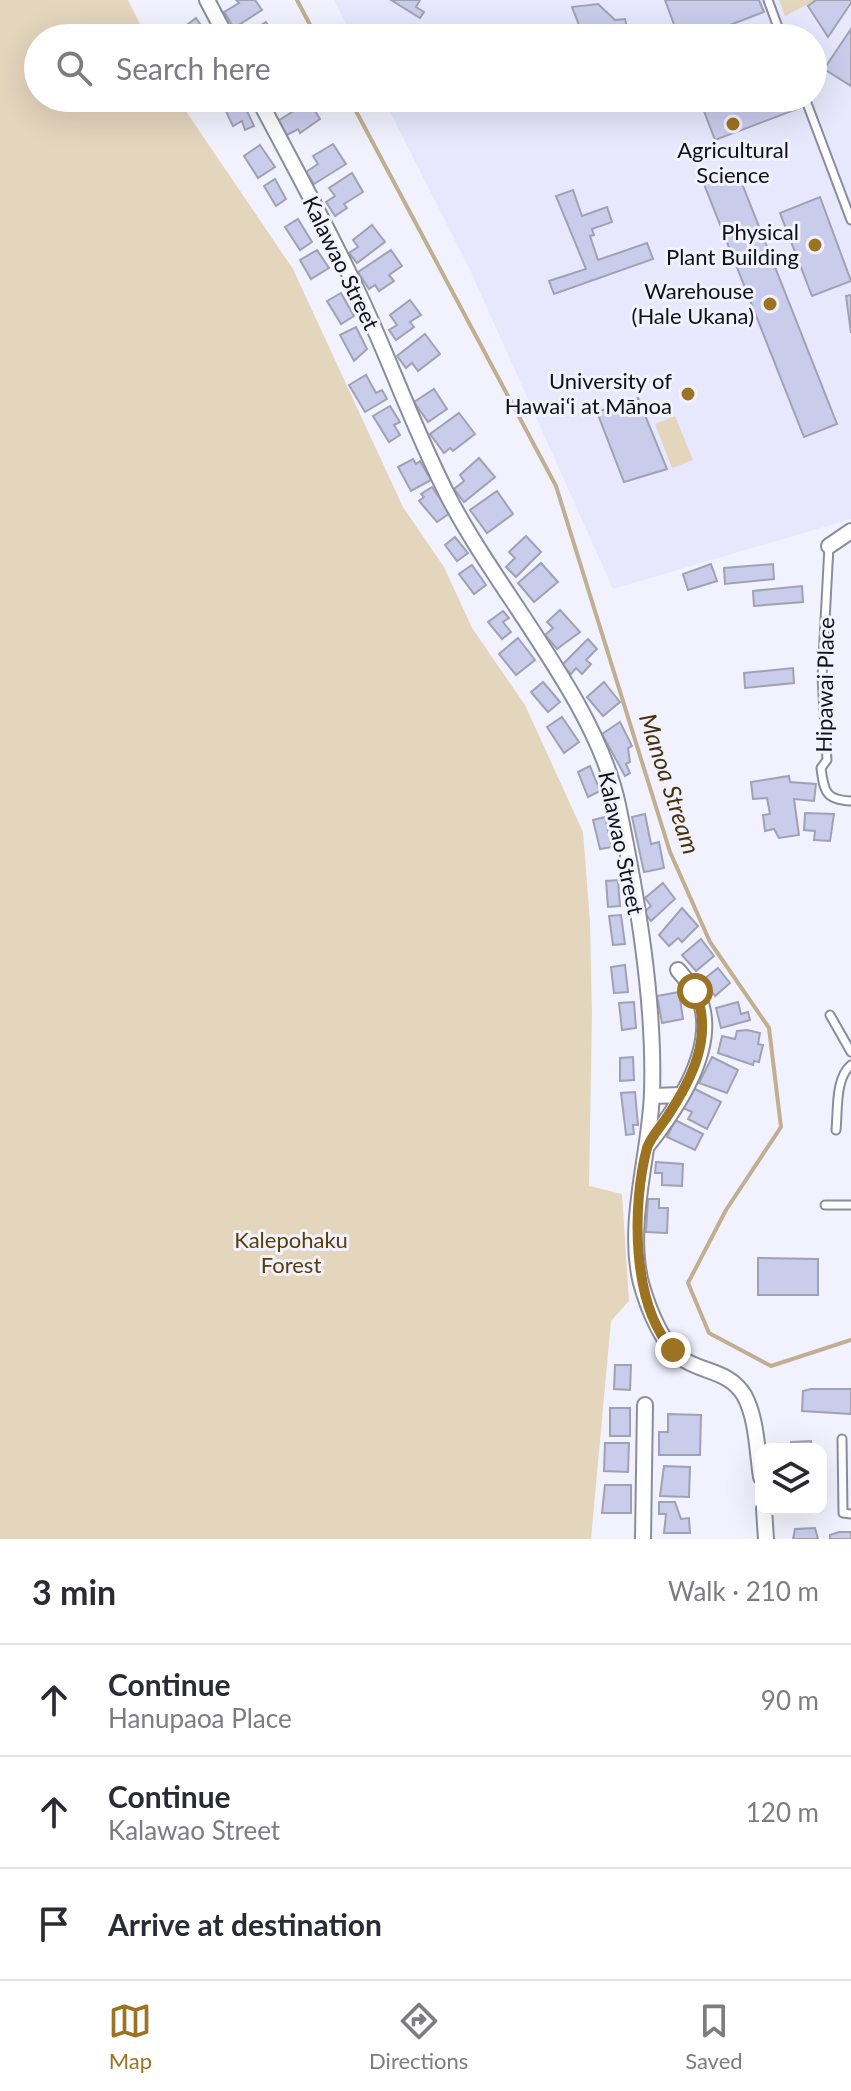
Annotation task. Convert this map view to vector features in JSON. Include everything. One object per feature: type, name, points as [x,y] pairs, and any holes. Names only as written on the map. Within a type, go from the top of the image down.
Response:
[{"type":"street","points":[[207,0],[220,24]]},
{"type":"street","name":"Kalawao Street","points":[[265,112],[355,287],[450,499],[601,752],[617,799],[636,897],[650,1038],[652,1096],[638,1219],[641,1282],[668,1345],[687,1362],[727,1378],[743,1394],[755,1443]]},
{"type":"street","points":[[829,546],[851,531]]},
{"type":"street","points":[[648,1145],[682,1095],[703,1041],[705,1023],[695,991],[678,970]]},
{"type":"street","points":[[652,1096],[682,1095]]},
{"type":"street","points":[[643,1539],[645,1405]]},
{"type":"street","points":[[764,1515],[766,1539]]},
{"type":"lane","points":[[768,0],[777,24]]},
{"type":"lane","points":[[810,112],[851,220]]},
{"type":"lane","name":"Hipawai Place","points":[[829,546],[822,677],[827,760],[821,768],[824,793],[833,800],[851,801]]},
{"type":"lane","points":[[830,1015],[851,1052]]},
{"type":"lane","points":[[836,1130],[840,1087],[846,1069],[851,1065]]},
{"type":"lane","points":[[825,1205],[851,1205]]},
{"type":"lane","points":[[842,1439],[843,1513],[851,1514]]},
{"type":"shaded area","name":"University of Hawaiʻi at Mānoa","points":[[334,0],[851,0],[851,519],[613,589],[470,270],[390,112],[827,112],[827,24],[346,24]]},
{"type":"green space","name":"Kalepohaku Forest","points":[[0,0],[128,0],[140,24],[24,24],[24,112],[186,112],[293,269],[403,507],[444,567],[472,628],[525,705],[583,832],[590,922],[592,1015],[589,1186],[622,1194],[629,1301],[611,1321],[591,1539],[0,1539]]},
{"type":"green space","points":[[779,0],[816,0],[785,16]]},
{"type":"green space","points":[[675,416],[693,460],[672,468],[655,424]]},
{"type":"building","points":[[236,0],[255,0],[262,10],[240,24],[232,24],[224,12],[239,3]]},
{"type":"building","points":[[391,0],[420,0],[416,7],[424,12],[420,18]]},
{"type":"building","points":[[665,0],[759,0],[764,12],[733,24],[674,24]]},
{"type":"building","points":[[816,0],[851,0],[828,37],[827,24],[820,24],[808,6]]},
{"type":"building","points":[[598,4],[615,20],[625,19],[626,24],[579,24],[572,7]]},
{"type":"building","points":[[851,29],[851,86],[827,71],[827,65]]},
{"type":"building","points":[[226,112],[248,112],[254,126],[245,130],[242,121],[233,126]]},
{"type":"building","points":[[292,112],[316,112],[320,119],[300,133],[298,129],[287,135],[278,121]]},
{"type":"building","points":[[704,112],[789,112],[715,140]]},
{"type":"building","points":[[333,144],[346,164],[314,184],[306,172],[318,164],[313,156]]},
{"type":"building","points":[[260,145],[275,167],[258,178],[244,156]]},
{"type":"building","name":"Warehouse (Hale Ukana)","points":[[737,171],[837,424],[804,437],[704,184]]},
{"type":"building","points":[[352,173],[363,192],[344,204],[347,208],[335,216],[326,202],[335,196],[329,188]]},
{"type":"building","points":[[275,179],[286,199],[276,206],[264,186]]},
{"type":"building","points":[[573,190],[582,216],[607,207],[612,222],[592,229],[594,235],[590,236],[598,260],[647,243],[653,259],[554,294],[549,281],[586,269],[556,196]]},
{"type":"building","name":"Physical Plant Building","points":[[820,197],[851,281],[812,296],[780,213]]},
{"type":"building","points":[[298,219],[312,242],[300,250],[285,227]]},
{"type":"building","points":[[372,225],[385,242],[357,263],[349,253],[358,247],[353,240]]},
{"type":"building","points":[[317,250],[329,268],[311,279],[300,260]]},
{"type":"building","points":[[391,250],[402,266],[389,275],[394,281],[379,291],[375,285],[369,289],[358,272]]},
{"type":"building","points":[[341,293],[354,316],[341,324],[327,301]]},
{"type":"building","points":[[851,295],[851,333],[846,296]]},
{"type":"building","points":[[410,300],[421,315],[410,322],[414,327],[396,340],[389,330],[397,325],[390,315]]},
{"type":"building","points":[[356,327],[367,349],[354,361],[340,335]]},
{"type":"building","points":[[425,334],[440,354],[418,371],[412,363],[406,368],[397,356]]},
{"type":"building","points":[[366,375],[376,393],[382,390],[387,399],[365,412],[349,385]]},
{"type":"building","points":[[434,389],[447,409],[428,422],[414,402]]},
{"type":"building","points":[[638,398],[667,469],[624,482],[597,412]]},
{"type":"building","points":[[390,406],[400,422],[394,425],[400,435],[389,442],[373,416]]},
{"type":"building","points":[[459,413],[475,434],[453,451],[450,448],[444,453],[430,434]]},
{"type":"building","points":[[479,458],[495,477],[464,502],[454,489],[464,481],[460,475]]},
{"type":"building","points":[[413,459],[416,464],[420,461],[431,480],[411,491],[398,467]]},
{"type":"building","points":[[432,487],[450,513],[437,522],[419,501],[424,497],[421,494]]},
{"type":"building","points":[[497,491],[513,514],[487,533],[470,510]]},
{"type":"building","points":[[526,536],[541,552],[516,577],[506,567],[515,558],[509,552]]},
{"type":"building","points":[[455,537],[468,553],[457,561],[445,545]]},
{"type":"building","points":[[541,563],[558,582],[534,602],[518,583]]},
{"type":"building","points":[[711,564],[717,581],[688,590],[683,574]]},
{"type":"building","points":[[773,564],[774,579],[725,584],[724,568]]},
{"type":"building","points":[[472,565],[486,585],[474,594],[459,574]]},
{"type":"building","points":[[802,586],[803,602],[754,606],[753,591]]},
{"type":"building","points":[[560,610],[580,632],[557,649],[545,635],[553,628],[547,622]]},
{"type":"building","points":[[503,611],[509,618],[503,622],[511,632],[502,639],[488,622]]},
{"type":"building","points":[[518,638],[535,660],[516,675],[499,654]]},
{"type":"building","points":[[588,639],[597,649],[586,660],[591,664],[582,674],[576,668],[571,674],[562,665]]},
{"type":"building","points":[[793,668],[794,683],[745,688],[744,673]]},
{"type":"building","points":[[543,682],[560,702],[548,712],[531,692]]},
{"type":"building","points":[[604,682],[620,702],[603,716],[587,697]]},
{"type":"building","points":[[562,717],[579,742],[564,753],[547,727]]},
{"type":"building","points":[[620,722],[632,746],[628,748],[630,762],[626,764],[630,773],[625,776],[602,734]]},
{"type":"building","points":[[590,766],[600,791],[588,797],[578,772]]},
{"type":"building","points":[[789,776],[790,782],[816,784],[814,801],[794,799],[799,835],[779,838],[774,829],[765,831],[763,815],[770,814],[767,798],[753,799],[751,782]]},
{"type":"building","points":[[805,813],[834,814],[830,841],[814,840],[815,831],[804,830]]},
{"type":"building","points":[[645,814],[651,844],[659,842],[664,868],[644,872],[632,817]]},
{"type":"building","points":[[605,817],[612,847],[600,849],[593,820]]},
{"type":"building","points":[[618,880],[620,906],[608,907],[606,881]]},
{"type":"building","points":[[663,883],[675,899],[651,921],[644,912],[651,906],[645,898]]},
{"type":"building","points":[[682,908],[698,926],[682,942],[678,938],[669,946],[659,935]]},
{"type":"building","points":[[621,915],[625,944],[613,945],[609,916]]},
{"type":"building","points":[[701,939],[714,956],[696,971],[682,955]]},
{"type":"building","points":[[625,965],[628,992],[614,993],[611,967]]},
{"type":"building","points":[[718,968],[730,983],[715,996],[703,980]]},
{"type":"building","points":[[679,992],[683,1019],[662,1023],[657,996]]},
{"type":"building","points":[[634,1002],[636,1028],[622,1030],[619,1003]]},
{"type":"building","points":[[738,1002],[741,1014],[748,1012],[750,1020],[721,1028],[716,1008]]},
{"type":"building","points":[[737,1031],[760,1033],[758,1044],[763,1045],[759,1062],[754,1061],[753,1065],[718,1053],[722,1036],[735,1039]]},
{"type":"building","points":[[633,1057],[634,1080],[620,1081],[620,1058]]},
{"type":"building","points":[[712,1057],[738,1070],[727,1093],[699,1083]]},
{"type":"building","points":[[693,1088],[721,1102],[707,1129],[688,1119],[692,1112],[683,1108]]},
{"type":"building","points":[[635,1092],[638,1125],[633,1125],[634,1134],[626,1135],[621,1093]]},
{"type":"building","points":[[675,1120],[703,1134],[695,1150],[667,1137]]},
{"type":"building","points":[[656,1162],[683,1164],[682,1186],[662,1185],[662,1173],[655,1173]]},
{"type":"building","points":[[648,1199],[659,1199],[659,1208],[668,1208],[667,1233],[646,1232]]},
{"type":"building","points":[[758,1258],[818,1259],[818,1295],[758,1295]]},
{"type":"building","points":[[615,1365],[631,1365],[630,1390],[614,1389]]},
{"type":"building","points":[[851,1389],[851,1414],[802,1411],[803,1391]]},
{"type":"building","points":[[610,1408],[630,1408],[630,1436],[610,1436]]},
{"type":"building","points":[[668,1414],[701,1415],[700,1455],[659,1455],[659,1432],[668,1432]]},
{"type":"building","points":[[605,1443],[629,1443],[628,1472],[604,1471]]},
{"type":"building","points":[[664,1466],[690,1467],[689,1497],[660,1496]]},
{"type":"building","points":[[605,1485],[631,1485],[631,1513],[602,1513]]},
{"type":"building","points":[[659,1502],[675,1502],[681,1519],[689,1518],[690,1533],[664,1533],[666,1514],[659,1514]]},
{"type":"building","points":[[815,1528],[818,1539],[793,1539],[795,1529]]},
{"type":"building","points":[[851,1532],[851,1539],[830,1539],[830,1535]]},
{"type":"waterway","name":"Manoa Stream","points":[[297,0],[310,24]]},
{"type":"waterway","name":"Manoa Stream","points":[[356,112],[556,486],[670,852],[710,942],[769,1028],[781,1127],[726,1210],[688,1283],[709,1333],[771,1366],[851,1340]]},
{"type":"place","name":"Agricultural Science","points":[[733,124]]},
{"type":"place","name":"Physical Plant Building","points":[[815,245]]},
{"type":"place","name":"Warehouse (Hale Ukana)","points":[[770,304]]},
{"type":"place","name":"University of Hawaiʻi at Mānoa","points":[[688,394]]},
{"type":"route","points":[[673,1350],[641,1282],[638,1219],[648,1145],[682,1095],[703,1041],[705,1023],[695,991]]}]
